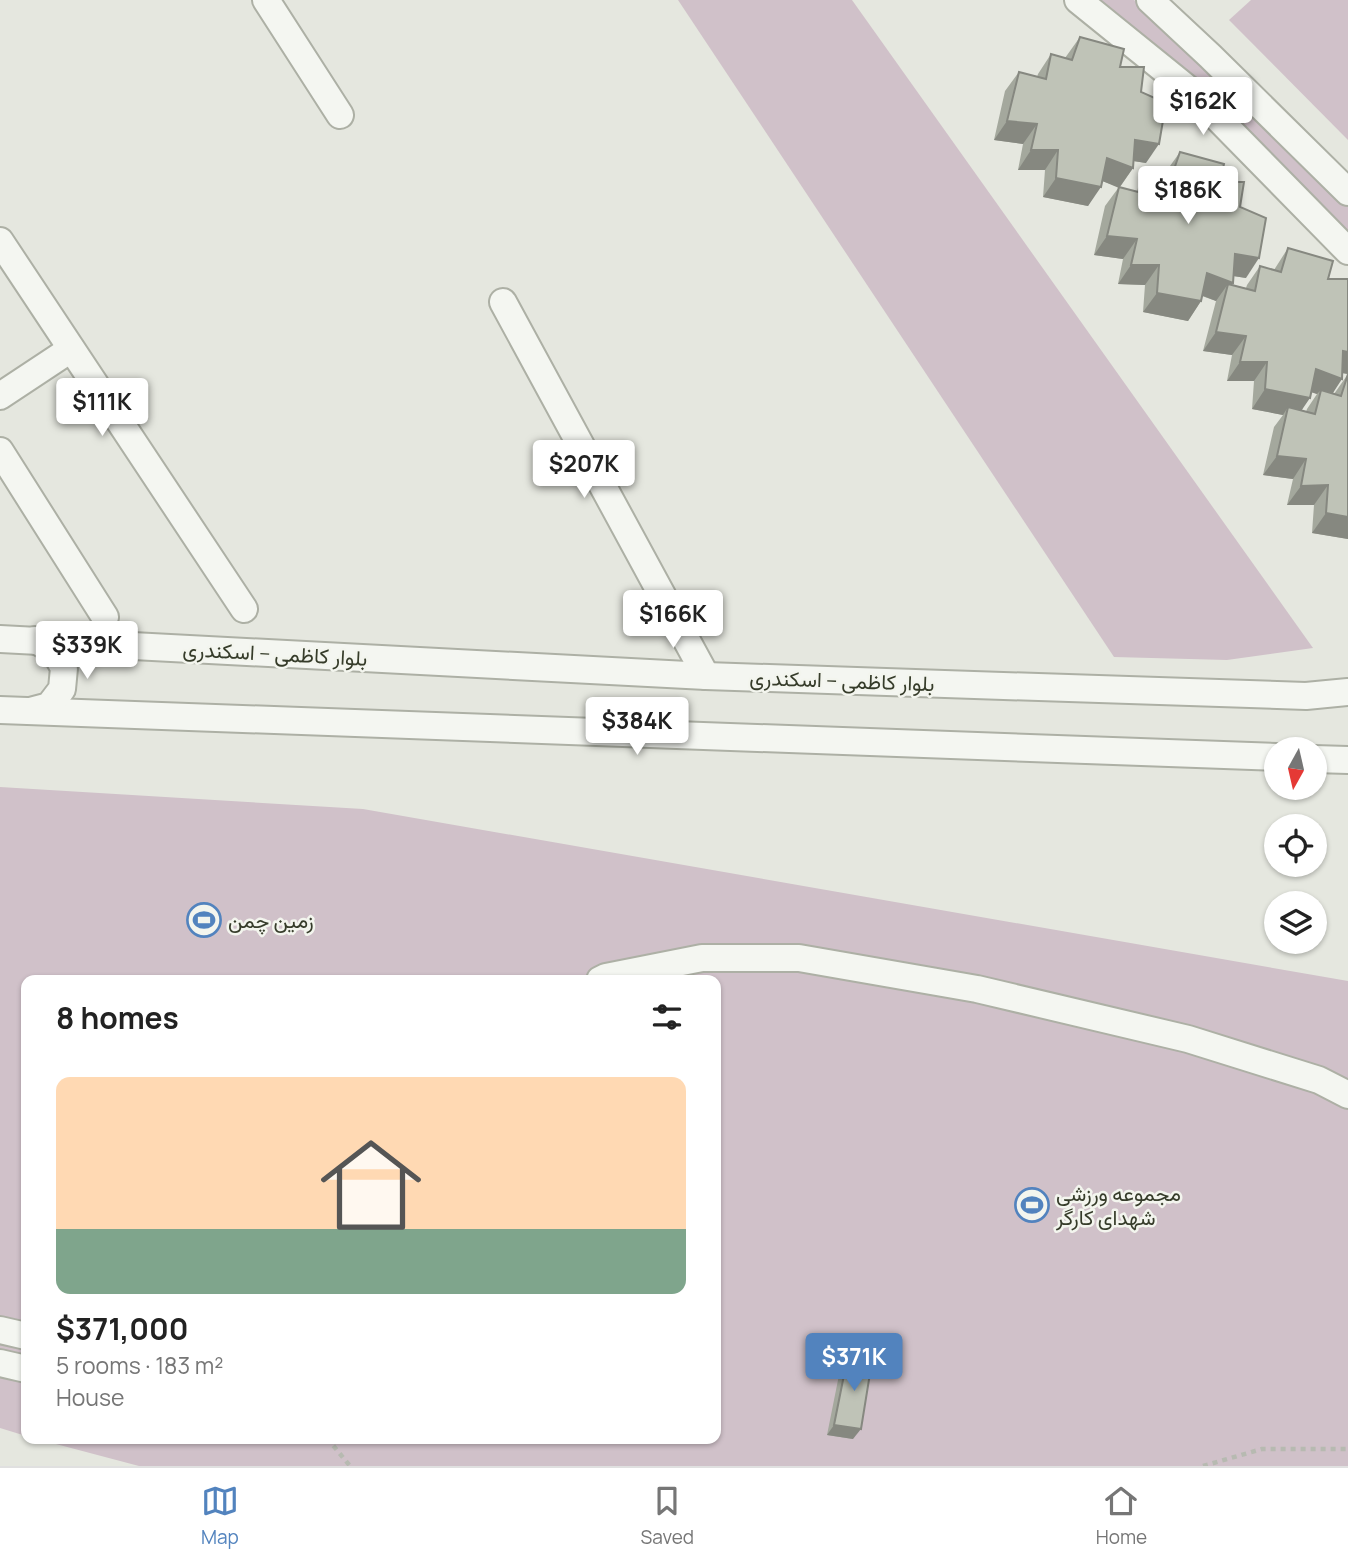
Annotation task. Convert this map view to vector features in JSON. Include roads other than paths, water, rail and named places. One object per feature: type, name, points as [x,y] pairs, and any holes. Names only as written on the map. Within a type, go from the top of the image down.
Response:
[{"type":"street","points":[[266,0],[340,115]]},
{"type":"street","points":[[1078,0],[1193,93],[1348,251]]},
{"type":"street","points":[[1150,0],[1348,192]]},
{"type":"street","points":[[0,241],[244,609]]},
{"type":"street","points":[[503,302],[706,676]]},
{"type":"street","points":[[0,396],[71,349]]},
{"type":"street","points":[[0,451],[104,617]]},
{"type":"street","name":"بلوار کاظمی -- اسکندری","points":[[0,639],[706,676],[1306,696],[1348,692]]},
{"type":"street","points":[[28,712],[49,706],[62,690],[64,668],[54,650],[35,640]]},
{"type":"street","points":[[0,710],[1264,757]]},
{"type":"street","points":[[1327,759],[1348,760]]},
{"type":"street","points":[[616,975],[702,958],[799,958],[977,989],[1188,1039],[1319,1080],[1348,1095]]},
{"type":"street","points":[[0,1330],[21,1335]]},
{"type":"street","points":[[0,1363],[21,1367]]},
{"type":"place","name":"زمین چمن","points":[[204,920]]},
{"type":"place","name":"مجموعه ورزشی شهدای کارگر","points":[[1032,1205]]}]
